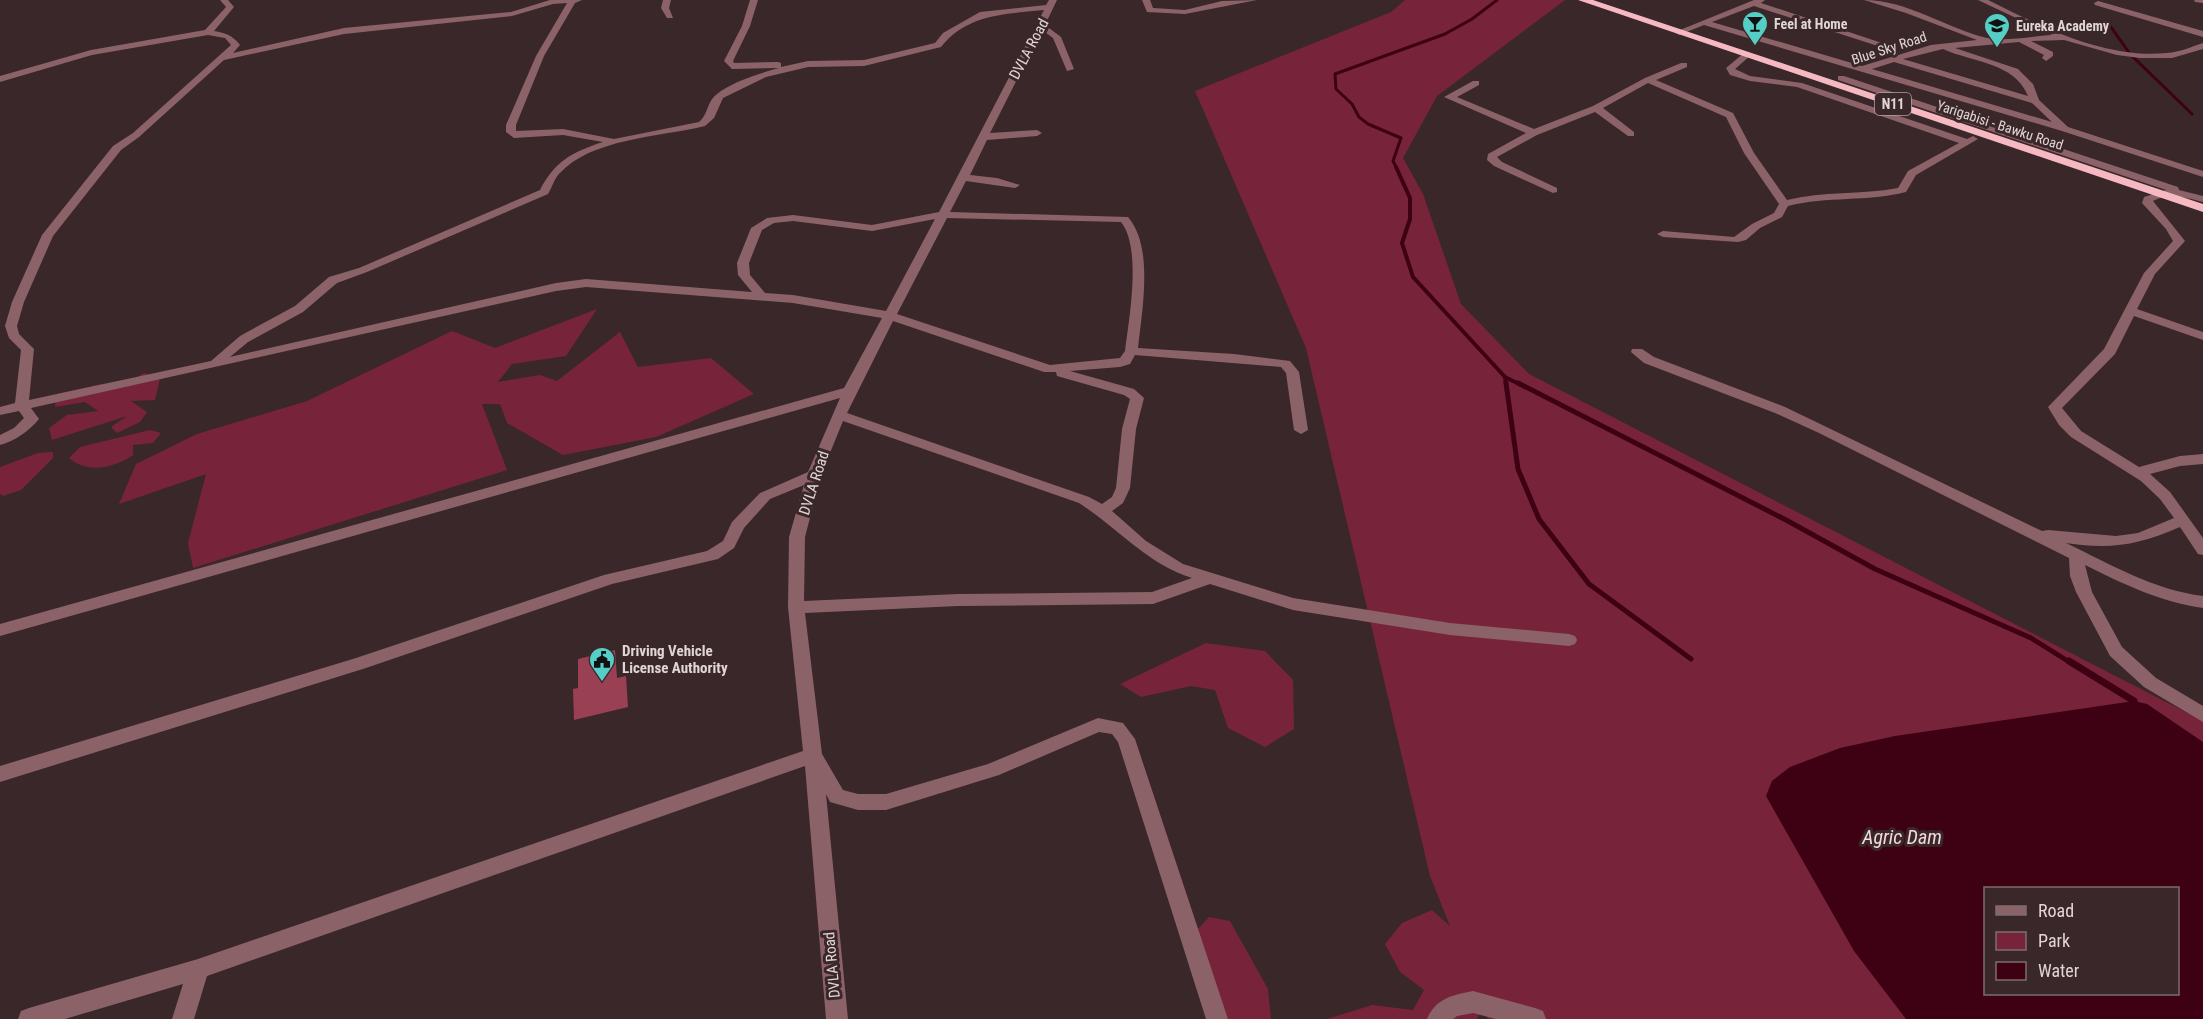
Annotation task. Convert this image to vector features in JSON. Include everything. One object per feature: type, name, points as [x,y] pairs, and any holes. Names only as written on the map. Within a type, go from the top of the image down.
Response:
[{"type":"highway","name":"Yarigabisi - Bawku Road","points":[[1583,0],[1797,71],[1835,80],[1981,135],[2203,208]]},
{"type":"street","points":[[208,32],[230,7],[224,0]]},
{"type":"street","points":[[572,0],[540,56],[511,125],[511,132],[514,135],[556,130],[576,132],[611,141]]},
{"type":"street","points":[[221,58],[345,31],[512,14],[552,2],[578,0]]},
{"type":"street","points":[[667,0],[665,8],[670,16]]},
{"type":"street","points":[[754,0],[746,26],[728,57],[729,64],[738,66],[875,61],[938,45],[946,35],[983,14],[1052,4]]},
{"type":"street","points":[[1146,0],[1150,10],[1177,13],[1222,3],[1253,0]]},
{"type":"street","points":[[1868,0],[1952,26],[1988,41]]},
{"type":"street","points":[[1883,4],[1911,0]]},
{"type":"street","points":[[1982,0],[2066,37],[2104,49],[2153,56],[2170,55],[2203,46]]},
{"type":"street","points":[[2198,0],[2203,1]]},
{"type":"street","points":[[1679,32],[1758,1],[1884,45]]},
{"type":"street","points":[[2098,3],[2203,34]]},
{"type":"street","name":"DVLA Road","points":[[837,1019],[813,755],[796,607],[797,537],[814,475],[849,391],[941,215],[963,178],[1052,4]]},
{"type":"street","points":[[1703,22],[2065,129],[2203,174]]},
{"type":"street","points":[[1041,26],[1057,37],[1070,69]]},
{"type":"street","points":[[0,79],[91,53],[208,32],[228,36],[237,45],[136,135],[117,148],[48,235],[18,302],[11,326],[13,335],[28,349],[22,406],[32,419],[19,431],[0,441]]},
{"type":"street","name":"Blue Sky Road","points":[[1835,80],[1941,46],[2066,37]]},
{"type":"street","points":[[2020,39],[2050,54],[2046,58]]},
{"type":"street","points":[[1941,46],[2015,71],[2028,84],[2035,101],[2065,129],[2076,145],[2051,158]]},
{"type":"street","points":[[1747,55],[1730,68],[1733,73],[1758,81],[1783,81],[1967,142]]},
{"type":"street","points":[[1896,60],[2035,101]]},
{"type":"street","points":[[213,364],[244,339],[299,309],[333,280],[363,270],[544,192],[546,184],[563,165],[589,149],[611,141],[702,124],[712,116],[720,96],[763,75],[808,64]]},
{"type":"street","points":[[1553,190],[1492,160],[1492,156],[1534,133],[1596,108],[1648,80],[1684,65]]},
{"type":"street","points":[[1783,81],[1797,71]]},
{"type":"street","points":[[1648,80],[1730,115],[1749,153],[1784,204]]},
{"type":"street","points":[[1835,80],[2203,199]]},
{"type":"street","points":[[1476,83],[1449,97],[1534,133]]},
{"type":"street","points":[[1596,108],[1631,134]]},
{"type":"street","points":[[983,137],[1037,133]]},
{"type":"street","points":[[1664,234],[1734,240],[1743,238],[1756,226],[1778,215],[1784,204],[1811,197],[1878,195],[1902,190],[1912,173],[1981,135]]},
{"type":"street","points":[[963,178],[1016,185]]},
{"type":"street","points":[[2190,195],[2157,194],[2148,199],[2147,203],[2170,227],[2179,241],[2150,273],[2110,351],[2055,407],[2061,422],[2077,438],[2138,472],[2160,490],[2203,550]]},
{"type":"street","points":[[761,296],[744,275],[743,263],[757,228],[762,223],[793,218],[879,227],[941,215],[1100,217],[1129,221],[1138,275],[1131,351],[1120,363],[1049,369]]},
{"type":"street","points":[[0,411],[572,284],[586,283],[761,296],[888,315],[1049,369],[1129,392],[1137,399],[1129,429],[1123,488],[1118,500],[1102,511]]},
{"type":"street","points":[[2130,311],[2203,336]]},
{"type":"street","points":[[1131,351],[1285,364],[1292,372],[1301,430]]},
{"type":"street","points":[[1636,352],[1649,360],[1789,414],[2130,581],[2180,599],[2203,602]]},
{"type":"street","points":[[0,630],[764,413],[849,391]]},
{"type":"street","points":[[838,415],[949,455],[1063,491],[1102,511],[1141,545],[1177,568],[1293,604],[1450,629],[1569,640]]},
{"type":"street","points":[[2138,472],[2180,461],[2203,459]]},
{"type":"street","points":[[0,774],[360,663],[610,579],[712,555],[729,544],[737,526],[765,496],[814,475]]},
{"type":"street","points":[[2034,532],[2093,542],[2116,541],[2138,538],[2182,520]]},
{"type":"street","points":[[2078,554],[2076,575],[2090,607],[2112,645],[2139,674],[2203,715]]},
{"type":"street","points":[[796,607],[958,600],[1153,598],[1211,578]]},
{"type":"street","points":[[29,1019],[198,969],[813,755],[837,796],[870,803],[886,802],[992,770],[1098,725],[1117,728],[1126,739],[1218,1019]]},
{"type":"street","points":[[183,1019],[198,969]]},
{"type":"street","points":[[1438,1019],[1451,1006],[1473,1002],[1535,1019]]},
{"type":"green space","points":[[1405,0],[1565,0],[1437,96],[1403,158],[1423,194],[1461,304],[1529,374],[2203,721],[2203,1019],[1488,1019],[1483,1008],[1477,1019],[1327,1019],[1372,1005],[1413,1010],[1424,990],[1400,972],[1385,944],[1402,923],[1432,910],[1450,926],[1430,876],[1306,348],[1195,91],[1391,12]]},
{"type":"green space","points":[[597,309],[566,356],[512,364],[498,382],[540,375],[557,381],[620,332],[638,367],[711,358],[754,394],[656,437],[563,455],[507,423],[500,404],[482,404],[507,470],[193,568],[188,543],[206,474],[119,504],[136,464],[197,434],[307,401],[452,331],[495,348]]},
{"type":"green space","points":[[144,373],[160,378],[155,400],[131,401],[147,412],[140,422],[117,433],[111,427],[127,416],[52,440],[49,428],[67,415],[98,411],[85,402],[55,407],[56,394],[101,384],[121,386]]},
{"type":"green space","points":[[150,430],[161,433],[153,443],[133,445],[133,455],[110,466],[92,468],[69,458],[80,447]]},
{"type":"green space","points":[[53,452],[53,458],[21,490],[3,496],[0,494],[0,467],[38,453]]},
{"type":"green space","points":[[1206,643],[1265,651],[1293,680],[1294,729],[1265,747],[1228,728],[1215,690],[1191,686],[1141,697],[1120,684]]},
{"type":"green space","points":[[1209,917],[1230,921],[1268,989],[1271,1019],[1228,1019],[1197,930]]},
{"type":"water","name":"Agric Dam","points":[[2134,701],[2147,704],[2203,742],[2203,1019],[1906,1019],[1854,951],[1766,796],[1772,781],[1790,767],[1840,748],[1895,736]]},
{"type":"building","name":"Driving Vehicle License Authority","points":[[615,650],[617,678],[626,676],[628,707],[574,720],[573,689],[578,688],[578,659]]},
{"type":"waterway","points":[[1396,167],[1393,161],[1401,138],[1368,124],[1359,117],[1352,104],[1336,89],[1335,74],[1445,34],[1472,19],[1497,0]]},
{"type":"waterway","points":[[2111,27],[2130,54],[2192,114]]},
{"type":"waterway","points":[[1396,167],[1410,198],[1410,219],[1402,243],[1413,277],[1505,377]]},
{"type":"waterway","points":[[1505,377],[1521,385]]},
{"type":"waterway","points":[[1505,377],[1506,385]]},
{"type":"waterway","points":[[1506,383],[1518,469],[1539,519],[1589,584],[1691,659]]},
{"type":"waterway","points":[[1518,383],[1786,520],[1875,569],[2031,638],[2071,663]]},
{"type":"waterway","points":[[2069,661],[2134,701]]},
{"type":"place","name":"Feel at Home","points":[[1755,47]]},
{"type":"place","name":"Eureka Academy","points":[[1997,49]]},
{"type":"place","name":"Driving Vehicle License Authority","points":[[602,683]]}]
